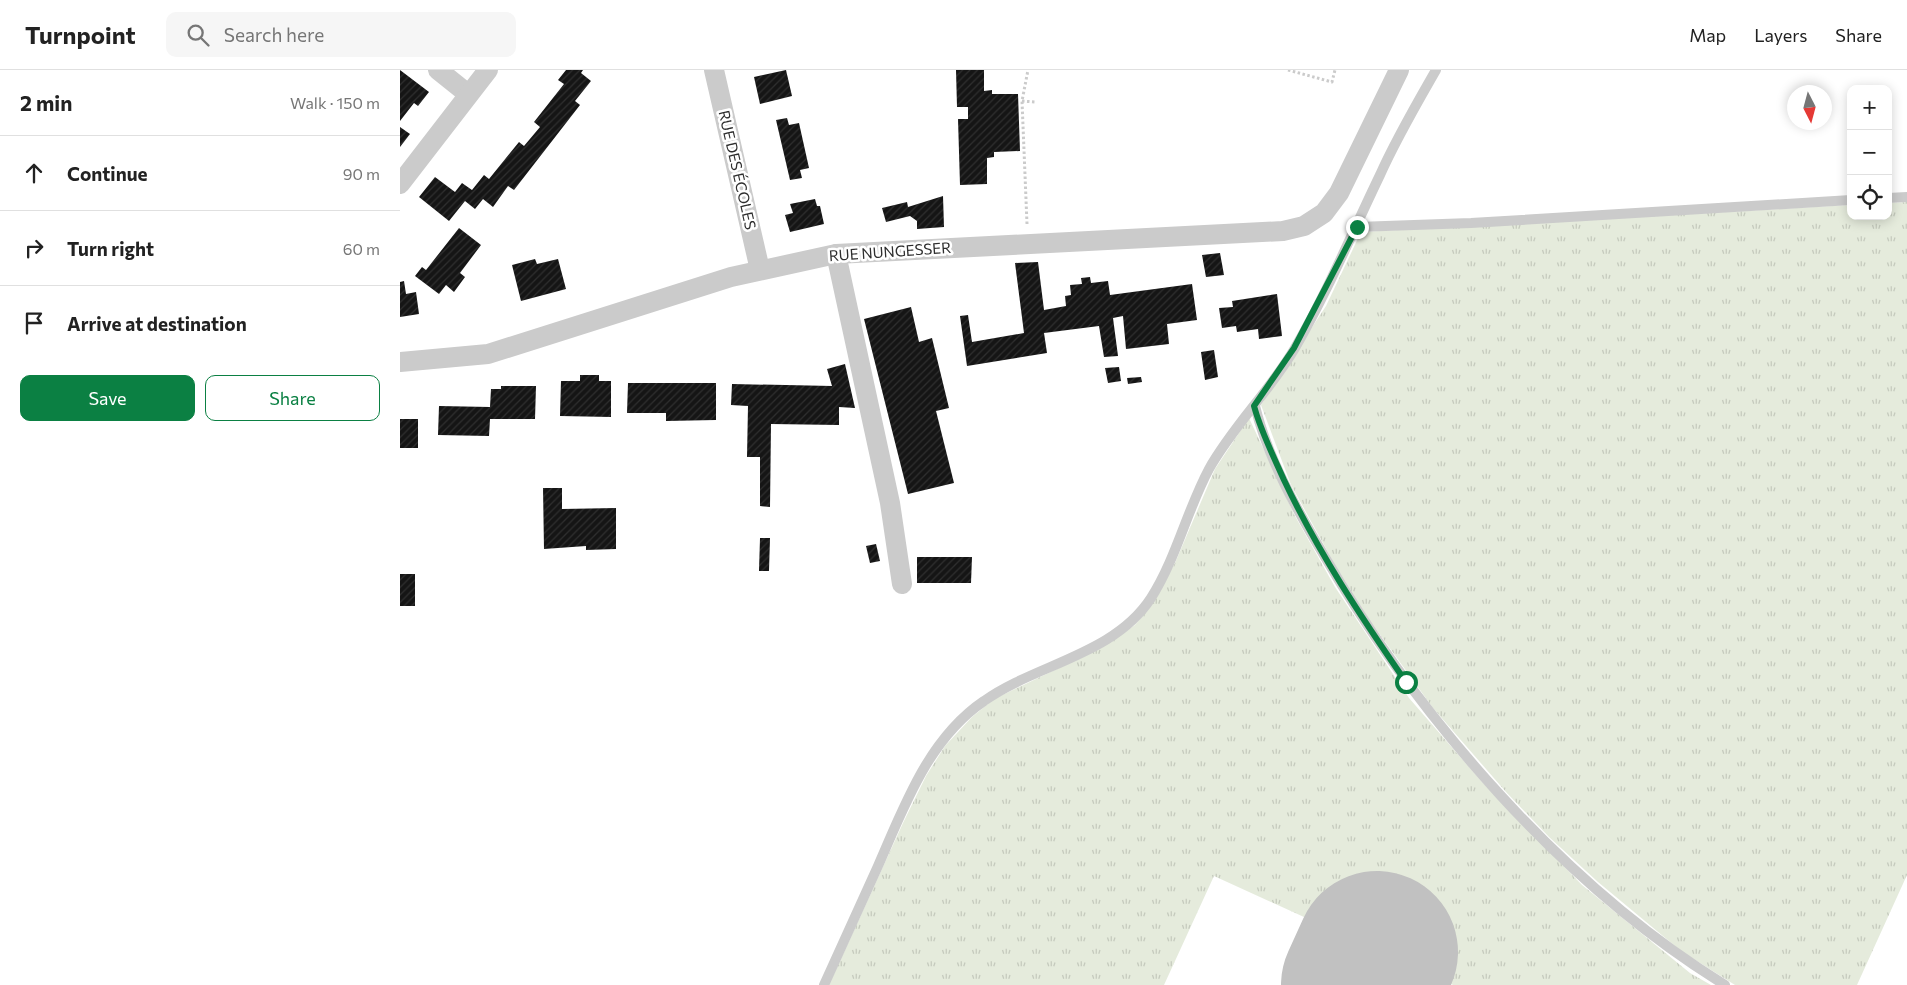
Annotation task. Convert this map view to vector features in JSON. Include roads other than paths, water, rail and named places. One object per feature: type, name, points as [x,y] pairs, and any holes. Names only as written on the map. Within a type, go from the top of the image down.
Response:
[{"type":"street","points":[[438,70],[468,94]]},
{"type":"street","points":[[400,184],[488,70]]},
{"type":"street","name":"RUE DES ÉCOLES","points":[[714,70],[760,270]]},
{"type":"street","name":"RUE NUNGESSER","points":[[400,362],[488,354],[760,270],[836,254],[1283,231],[1304,226],[1324,213],[1339,194],[1399,70]]},
{"type":"street","points":[[836,254],[890,503],[902,584]]},
{"type":"lane","points":[[824,985],[910,793],[930,758],[956,726],[982,702],[1016,682],[1083,652],[1135,620],[1152,597],[1210,468],[1294,348],[1357,227],[1380,174],[1436,70]]},
{"type":"lane","points":[[1892,198],[1907,197]]},
{"type":"lane","points":[[1357,227],[1471,223],[1847,200]]},
{"type":"lane","points":[[1254,406],[1261,430],[1301,516],[1357,613],[1406,682],[1447,734],[1515,810],[1584,877],[1677,956],[1725,985]]}]
